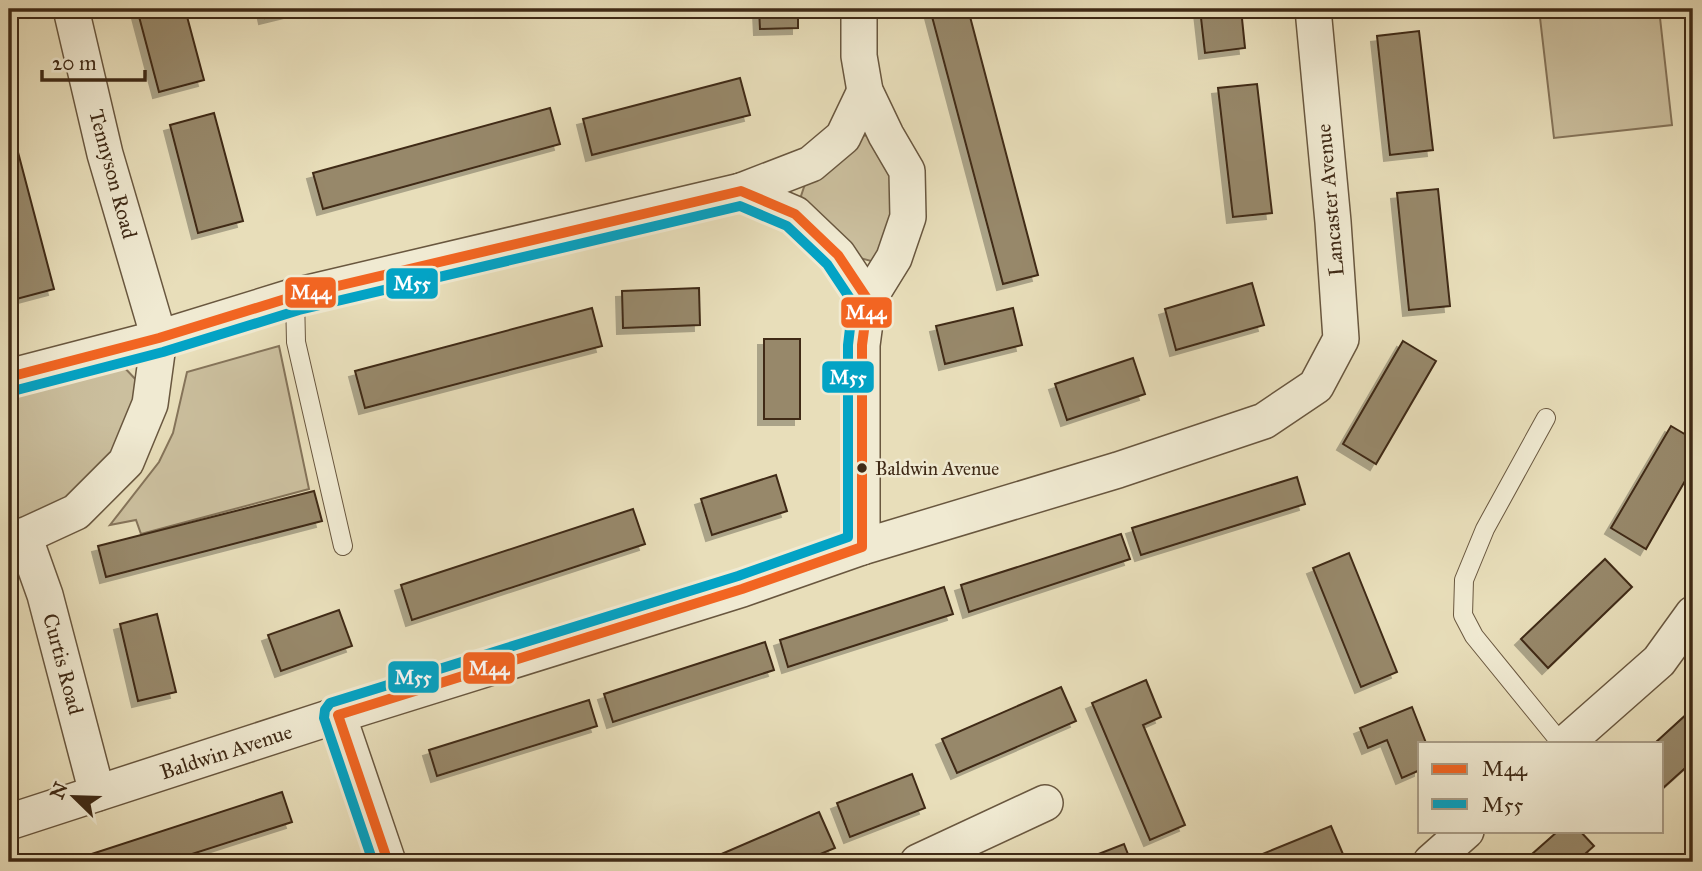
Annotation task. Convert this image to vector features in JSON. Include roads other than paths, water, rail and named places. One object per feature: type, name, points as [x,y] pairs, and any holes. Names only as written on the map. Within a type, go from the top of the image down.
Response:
[{"type":"street","name":"Tennyson Road","points":[[71,9],[105,154],[159,338]]},
{"type":"street","points":[[859,9],[859,56],[865,91],[907,171],[908,216],[894,258],[867,300],[862,345],[862,547]]},
{"type":"street","name":"Lancaster Avenue","points":[[1312,9],[1334,222],[1341,339],[1315,386]]},
{"type":"street","points":[[9,377],[159,338],[295,296],[741,191],[811,164],[843,137],[865,91]]},
{"type":"street","points":[[741,191],[795,214],[838,255],[867,300]]},
{"type":"street","points":[[17,536],[76,512],[127,462],[150,404],[159,338]]},
{"type":"street","name":"Baldwin Avenue","points":[[9,822],[338,715],[728,594],[862,547],[1118,470],[1264,421],[1315,386]]},
{"type":"street","name":"Curtis Road","points":[[17,536],[45,595],[97,793]]},
{"type":"street","points":[[1564,742],[1659,661],[1693,614]]},
{"type":"street","points":[[338,715],[388,862]]},
{"type":"street","points":[[918,862],[1045,803]]},
{"type":"street","points":[[1431,862],[1465,832]]},
{"type":"lane","points":[[295,296],[296,342],[343,546]]},
{"type":"lane","points":[[1546,418],[1485,529],[1464,580],[1463,615],[1474,636],[1562,742]]},
{"type":"place","name":"Baldwin Avenue","points":[[862,468]]}]
